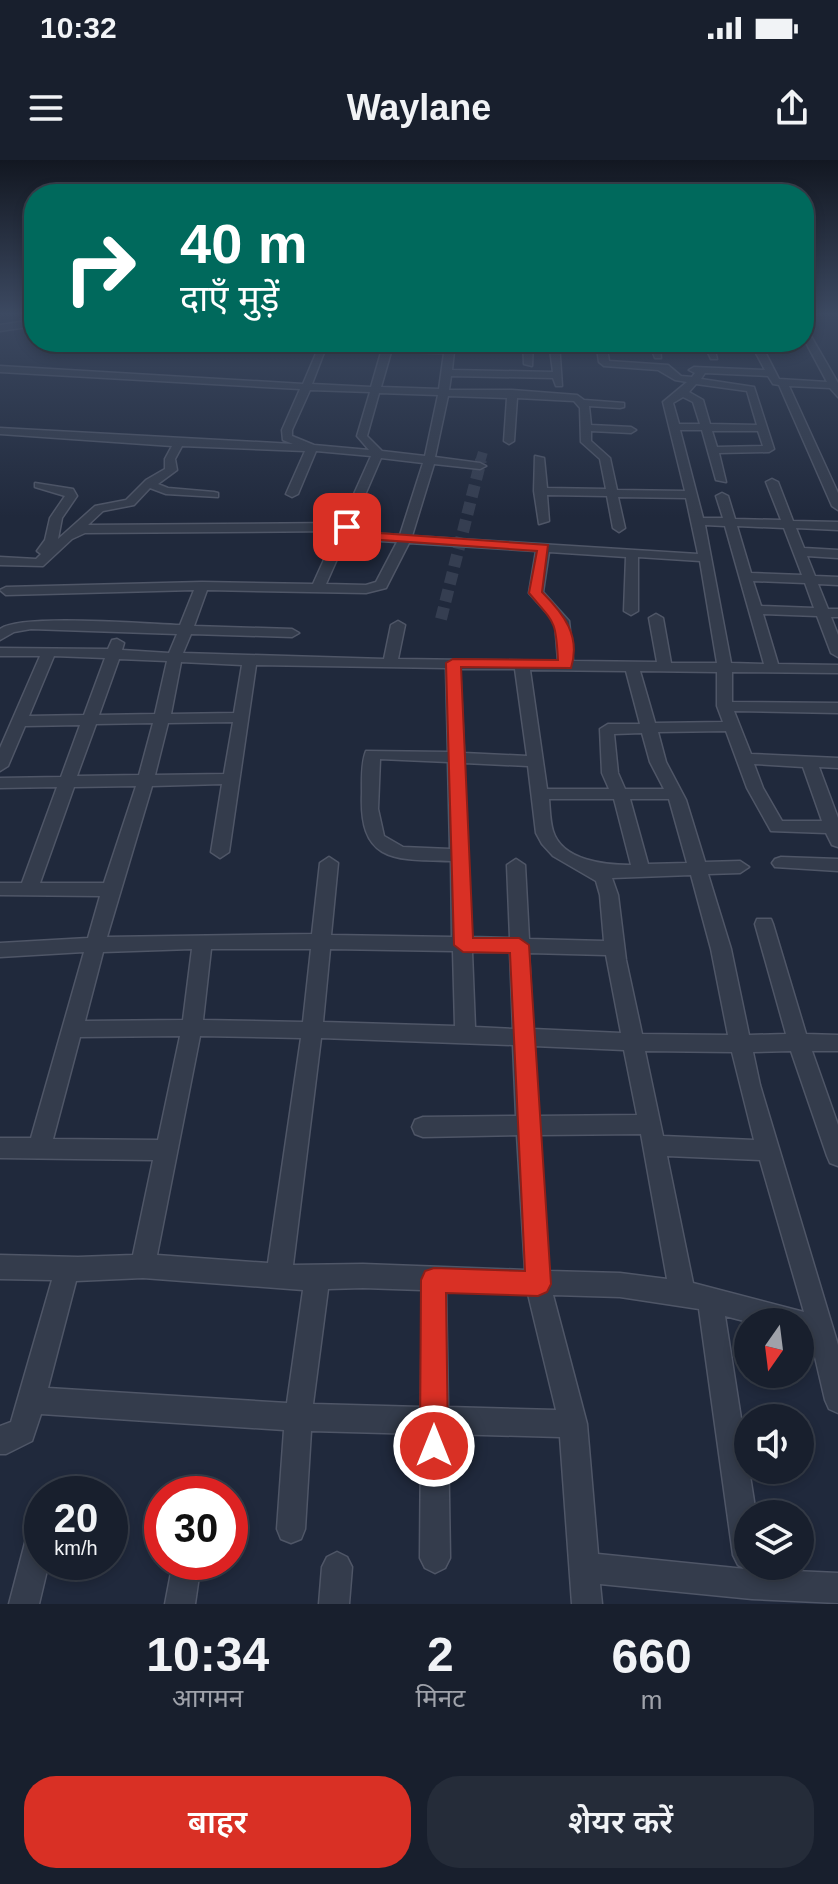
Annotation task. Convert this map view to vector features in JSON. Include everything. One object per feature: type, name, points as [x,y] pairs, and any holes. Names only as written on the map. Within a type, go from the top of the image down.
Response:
[{"type":"street","points":[[241,382],[559,395],[577,398],[584,403],[620,405]]},
{"type":"street","points":[[308,382],[286,435],[312,448]]},
{"type":"street","points":[[377,382],[362,436],[378,453]]},
{"type":"street","points":[[3,594],[202,586],[366,589],[381,585],[404,538],[428,461],[444,382]]},
{"type":"street","points":[[558,382],[559,395]]},
{"type":"street","points":[[692,382],[683,393],[670,399],[669,407],[706,558],[725,667],[725,706],[755,788],[777,827],[836,832],[809,762]]},
{"type":"street","points":[[713,450],[767,450],[769,446],[749,387],[728,382]]},
{"type":"street","points":[[783,383],[837,389]]},
{"type":"street","points":[[783,383],[838,506]]},
{"type":"street","points":[[509,441],[512,393]]},
{"type":"street","points":[[683,393],[696,397],[722,480]]},
{"type":"street","points":[[584,403],[586,442],[605,458],[619,528]]},
{"type":"street","points":[[669,407],[701,409]]},
{"type":"street","points":[[673,427],[763,428]]},
{"type":"street","points":[[585,428],[631,430]]},
{"type":"street","points":[[0,431],[312,448],[480,466]]},
{"type":"street","points":[[0,561],[30,565],[45,560],[99,508],[130,503],[150,482],[171,470],[170,459],[179,443]]},
{"type":"street","points":[[292,494],[312,448]]},
{"type":"street","points":[[318,588],[378,453]]},
{"type":"street","points":[[539,458],[543,521]]},
{"type":"street","points":[[150,482],[155,488],[166,491],[214,495]]},
{"type":"street","points":[[772,482],[838,653]]},
{"type":"street","points":[[3,594],[51,541],[56,518],[71,496],[69,491],[39,485]]},
{"type":"street","points":[[540,491],[691,495]]},
{"type":"street","points":[[722,496],[772,667]]},
{"type":"street","points":[[698,521],[838,526]]},
{"type":"street","points":[[75,532],[83,529],[345,531],[404,538],[706,558]]},
{"type":"street","points":[[543,548],[536,593],[562,621],[566,665]]},
{"type":"street","points":[[800,552],[838,554]]},
{"type":"street","points":[[631,611],[632,553]]},
{"type":"street","points":[[748,577],[838,581]]},
{"type":"street","points":[[39,1148],[145,782],[172,679],[174,659],[202,586]]},
{"type":"street","points":[[757,610],[838,613]]},
{"type":"street","points":[[656,618],[665,668]]},
{"type":"street","points":[[390,663],[398,625]]},
{"type":"street","points":[[0,636],[17,626],[292,633]]},
{"type":"street","points":[[29,889],[122,628]]},
{"type":"street","points":[[0,766],[49,651]]},
{"type":"street","points":[[0,652],[113,653],[174,659],[250,661],[838,669]]},
{"type":"street","points":[[220,852],[250,661]]},
{"type":"street","points":[[453,663],[465,1035]]},
{"type":"street","points":[[522,664],[539,794],[550,846],[563,856],[598,872],[740,867]]},
{"type":"street","points":[[632,667],[663,775],[675,794],[721,949],[739,1042],[809,1308]]},
{"type":"street","points":[[725,706],[838,708]]},
{"type":"street","points":[[20,721],[241,717]]},
{"type":"street","points":[[641,870],[610,773],[606,734],[614,727],[732,726]]},
{"type":"street","points":[[460,855],[417,855],[389,849],[377,842],[371,834],[369,819],[372,754],[535,761]]},
{"type":"street","points":[[744,759],[838,763]]},
{"type":"street","points":[[0,783],[231,779]]},
{"type":"street","points":[[539,794],[675,794]]},
{"type":"street","points":[[279,1275],[312,1032],[329,863]]},
{"type":"street","points":[[781,863],[838,865]]},
{"type":"street","points":[[516,865],[538,1284],[573,1424],[587,1604]]},
{"type":"street","points":[[598,872],[607,886],[614,948],[682,1293]]},
{"type":"street","points":[[0,889],[112,890]]},
{"type":"street","points":[[764,924],[798,1042],[838,1156]]},
{"type":"street","points":[[0,950],[98,943],[202,942],[614,948]]},
{"type":"street","points":[[143,1266],[192,1027],[202,942]]},
{"type":"street","points":[[72,1029],[192,1027],[525,1035],[633,1042],[838,1043]]},
{"type":"street","points":[[423,1127],[528,1126],[652,1135],[769,1150]]},
{"type":"street","points":[[0,1148],[166,1150]]},
{"type":"street","points":[[0,1267],[67,1269],[143,1266],[317,1277],[620,1285],[682,1293],[745,1308]]},
{"type":"street","points":[[0,1440],[22,1431],[67,1269]]},
{"type":"street","points":[[291,1529],[298,1417],[317,1277]]},
{"type":"street","points":[[434,1280],[435,1558]]},
{"type":"street","points":[[710,1299],[740,1500]]},
{"type":"street","points":[[814,1326],[838,1400]]},
{"type":"street","points":[[32,1400],[298,1417],[434,1418],[573,1424]]},
{"type":"street","points":[[334,1604],[337,1567]]},
{"type":"street","points":[[586,1568],[734,1574]]},
{"type":"street","points":[[24,1604],[30,1580]]},
{"type":"street","points":[[180,1604],[184,1580]]},
{"type":"street","points":[[784,1580],[838,1588]]},
{"type":"tunnel","points":[[480,462],[483,452]]},
{"type":"tunnel","points":[[441,619],[481,460]]},
{"type":"route","points":[[347,527],[344,535],[543,548],[536,593],[539,600],[559,616],[564,629],[566,665],[453,663],[463,945],[519,945],[538,1284],[434,1280],[434,1446]]}]
